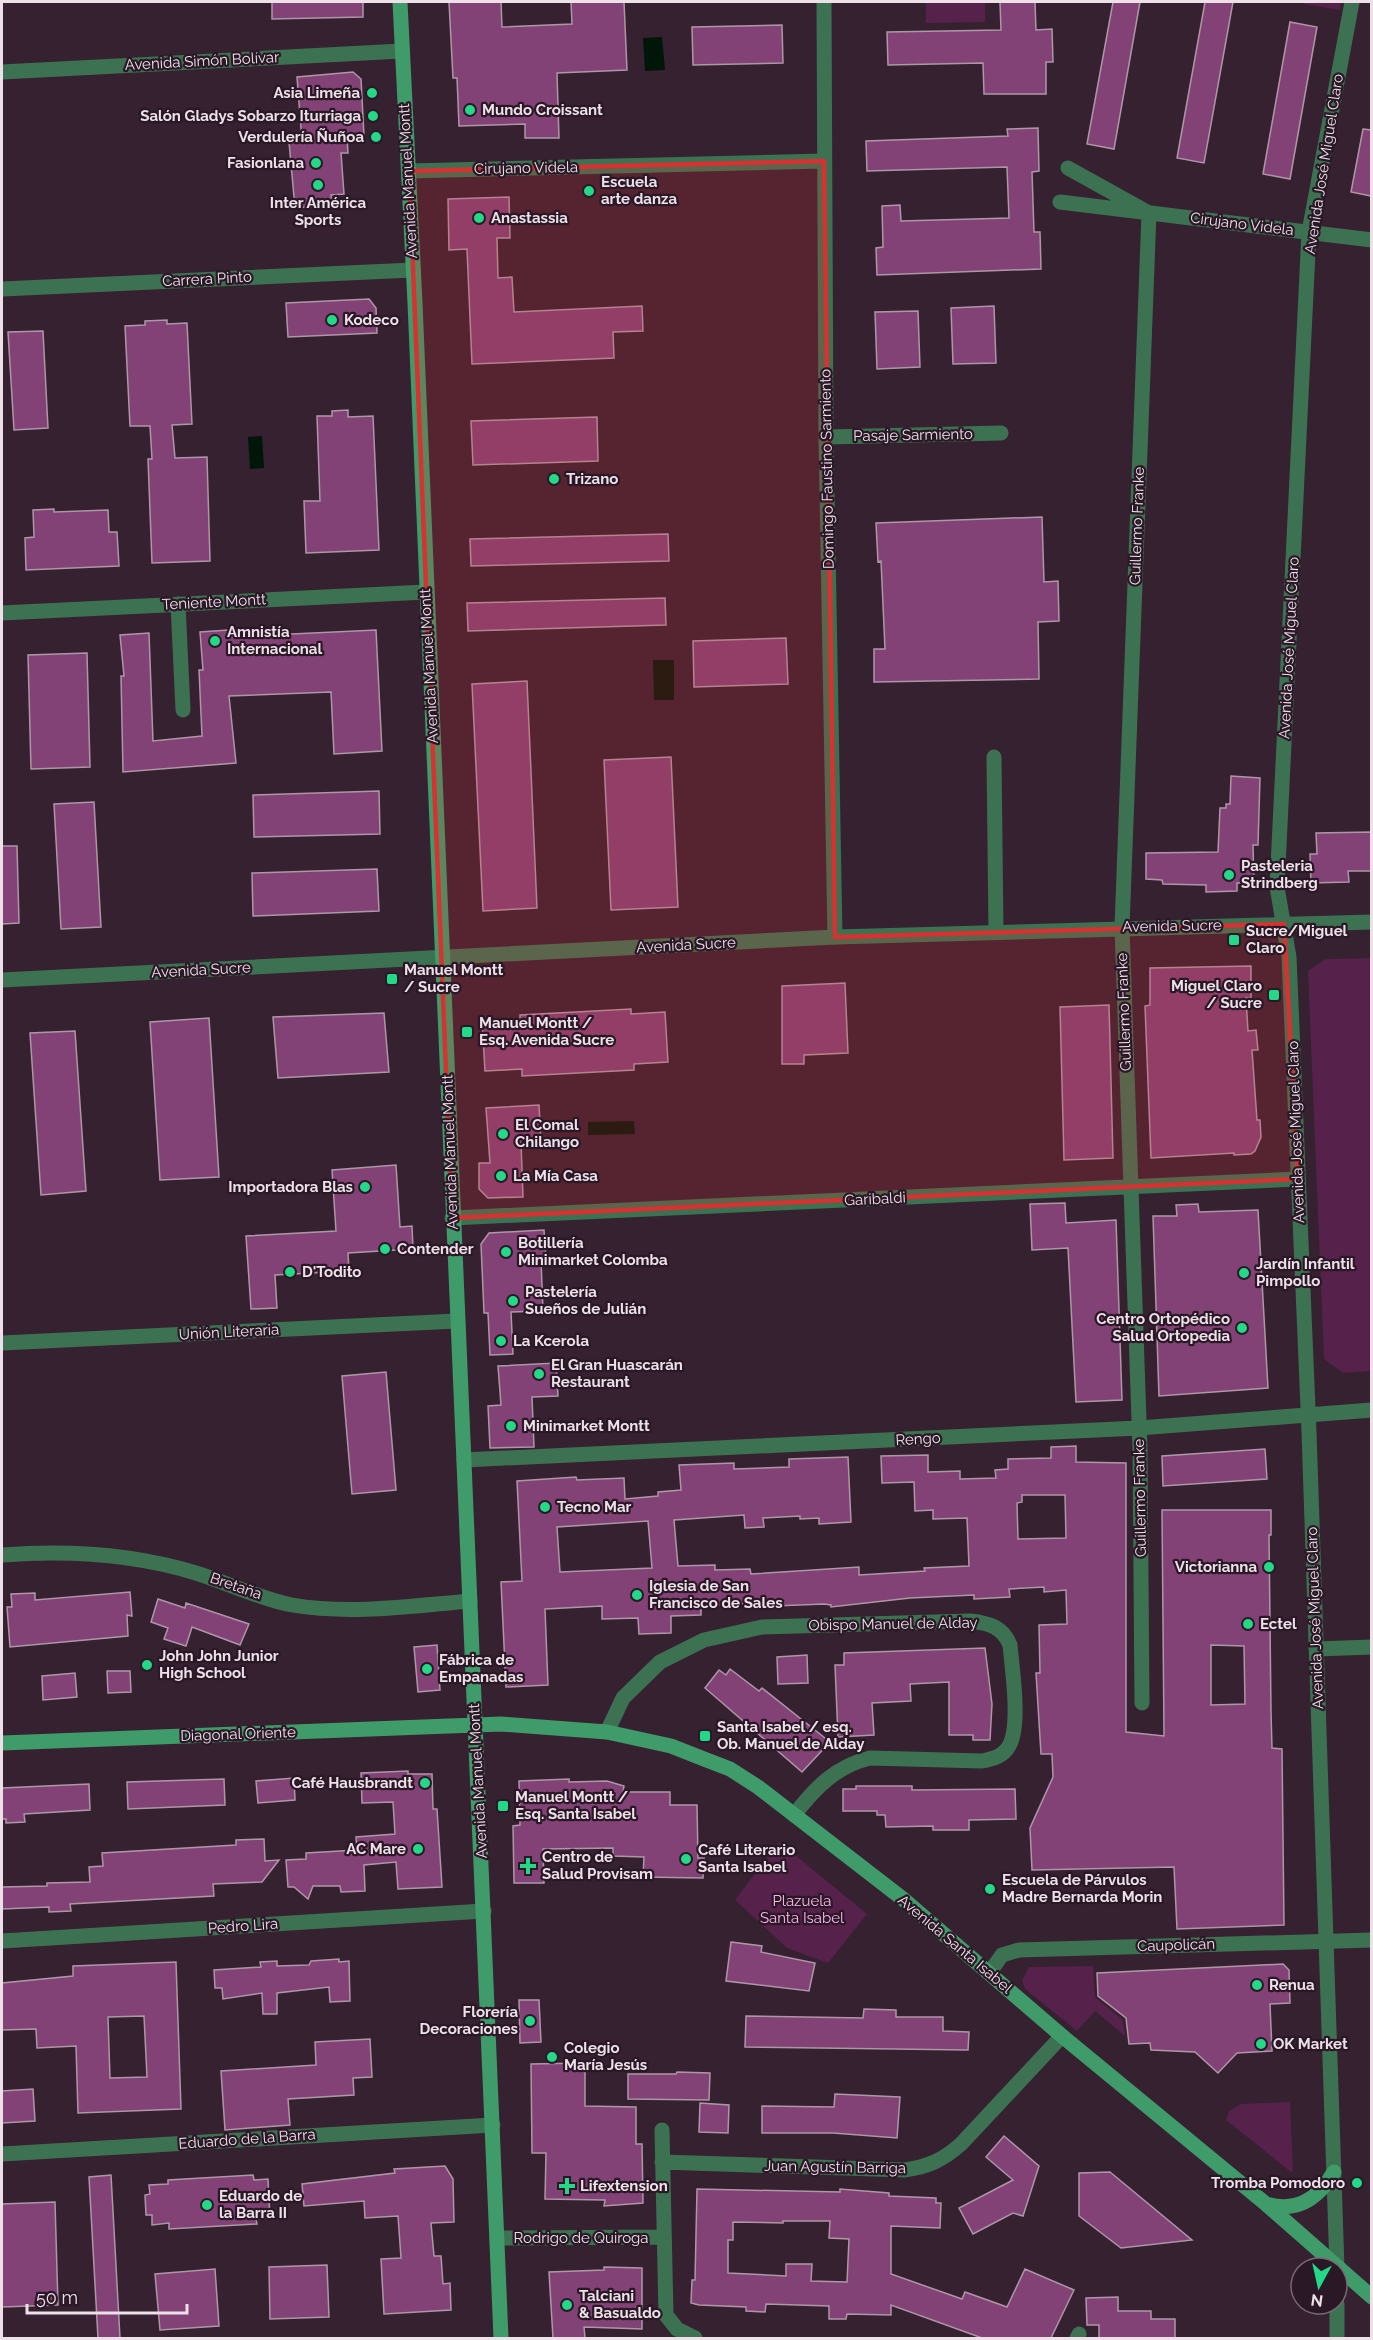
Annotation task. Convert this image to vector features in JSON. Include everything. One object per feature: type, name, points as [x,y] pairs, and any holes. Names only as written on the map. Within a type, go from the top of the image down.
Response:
[{"type":"main road","name":"Avenida Manuel Montt","points":[[400,2],[501,2338]]},
{"type":"main road","name":"Avenida Santa Isabel","points":[[475,1724],[607,1731],[671,1746],[730,1769],[903,1899],[1062,2036],[1266,2204],[1324,2256]]},
{"type":"main road","name":"Diagonal Oriente","points":[[2,1743],[475,1724]]},
{"type":"main road","points":[[1266,2204],[1287,2207],[1306,2202],[1320,2192],[1334,2172]]},
{"type":"main road","name":"Avenida Santa Isabel","points":[[1349,2279],[1371,2298]]},
{"type":"street","name":"Domingo Faustino Sarmiento","points":[[824,2],[826,437],[835,937]]},
{"type":"street","name":"Avenida José Miguel Claro","points":[[1337,2256],[1308,1416],[1289,957],[1277,887],[1310,232],[1352,2]]},
{"type":"street","name":"Avenida Simón Bolívar","points":[[2,72],[402,51]]},
{"type":"street","name":"Cirujano Videla","points":[[409,171],[824,161]]},
{"type":"street","name":"Cirujano Videla","points":[[1068,168],[1149,213]]},
{"type":"street","name":"Cirujano Videla","points":[[1060,202],[1371,240]]},
{"type":"street","name":"Guillermo Franke","points":[[1142,1703],[1139,1428],[1122,927],[1149,213]]},
{"type":"street","name":"Carrera Pinto","points":[[2,289],[412,270]]},
{"type":"street","name":"Pasaje Sarmiento","points":[[826,437],[1001,433]]},
{"type":"street","name":"Teniente Montt","points":[[2,613],[426,591]]},
{"type":"street","points":[[178,604],[183,710]]},
{"type":"street","points":[[994,757],[996,932]]},
{"type":"street","name":"Avenida Sucre","points":[[2,980],[835,937],[1122,927],[1371,922]]},
{"type":"street","name":"Garibaldi","points":[[452,1218],[1298,1179]]},
{"type":"street","name":"Unión Literaria","points":[[2,1343],[457,1321]]},
{"type":"street","name":"Rengo","points":[[464,1460],[1139,1428],[1371,1410]]},
{"type":"street","name":"Bretaña","points":[[2,1555],[44,1552],[104,1554],[194,1572],[290,1604],[340,1611],[470,1601]]},
{"type":"street","name":"Obispo Manuel de Alday","points":[[607,1731],[623,1698],[660,1662],[704,1640],[762,1627],[970,1621],[985,1623],[1006,1634],[1010,1645],[1014,1731],[1006,1751],[997,1757],[982,1761],[870,1758],[855,1761],[838,1769],[809,1796],[794,1815]]},
{"type":"street","points":[[1316,1648],[1371,1647]]},
{"type":"street","name":"Pedro Lira","points":[[2,1941],[484,1911]]},
{"type":"street","name":"Caupolicán","points":[[990,1972],[1002,1955],[1019,1950],[1371,1940]]},
{"type":"street","name":"Juan Agustín Barriga","points":[[662,2162],[904,2170],[925,2167],[943,2159],[961,2144],[1062,2036]]},
{"type":"street","name":"Eduardo de la Barra","points":[[2,2154],[493,2125]]},
{"type":"street","points":[[662,2130],[666,2315],[677,2329],[695,2338]]},
{"type":"street","name":"Rodrigo de Quiroga","points":[[497,2238],[664,2237]]},
{"type":"street","points":[[1337,2316],[1337,2338]]},
{"type":"highlighted area","points":[[824,161],[835,937],[1284,924],[1298,1179],[452,1218],[409,171]]},
{"type":"green space","points":[[926,2],[985,2],[985,22],[926,23]]},
{"type":"green space","points":[[1304,2],[1341,2],[1340,10],[1304,4]]},
{"type":"green space","points":[[1371,958],[1371,1371],[1343,1373],[1324,1359],[1308,971],[1326,959]]},
{"type":"green space","name":"Plazuela Santa Isabel","points":[[779,1842],[867,1914],[828,1963],[787,1948],[735,1900]]},
{"type":"green space","points":[[1093,1966],[1095,1997],[1123,2020],[1125,2036],[1095,2011],[1077,2031],[1025,1989],[1022,1981],[1029,1967]]},
{"type":"green space","points":[[1290,2102],[1293,2171],[1291,2172],[1226,2120],[1229,2111],[1241,2104]]},
{"type":"shaded area","points":[[662,37],[665,70],[645,71],[643,38]]},
{"type":"shaded area","points":[[262,436],[264,468],[250,469],[248,437]]},
{"type":"shaded area","points":[[653,660],[674,660],[674,700],[654,700]]},
{"type":"shaded area","points":[[634,1121],[635,1134],[588,1135],[588,1122]]},
{"type":"building","points":[[272,2],[363,2],[363,17],[272,19]]},
{"type":"building","points":[[449,2],[501,2],[502,27],[572,24],[571,2],[624,2],[627,70],[557,73],[559,138],[525,138],[525,124],[459,126],[457,78],[453,78]]},
{"type":"building","points":[[1000,2],[1035,2],[1036,30],[1052,29],[1053,62],[1046,62],[1046,94],[984,94],[983,63],[888,65],[887,32],[1001,30]]},
{"type":"building","points":[[1113,2],[1140,2],[1114,149],[1087,144]]},
{"type":"building","points":[[1205,2],[1233,2],[1204,163],[1177,158]]},
{"type":"building","points":[[1290,22],[1317,27],[1290,179],[1263,174]]},
{"type":"building","points":[[782,25],[783,63],[693,65],[692,27]]},
{"type":"building","points":[[353,72],[361,79],[364,136],[347,137],[348,153],[341,153],[344,194],[331,195],[332,205],[295,208],[289,142],[302,141],[297,77]]},
{"type":"building","points":[[1038,128],[1039,171],[1032,172],[1034,232],[1040,232],[1041,269],[877,275],[876,248],[883,247],[882,206],[900,205],[901,221],[1009,218],[1007,167],[867,171],[866,141],[1008,136],[1007,129]]},
{"type":"building","points":[[1363,129],[1371,130],[1371,196],[1351,192]]},
{"type":"building","points":[[509,197],[510,238],[497,238],[498,278],[512,277],[514,312],[642,306],[643,331],[613,332],[614,358],[472,364],[467,249],[449,250],[448,199]]},
{"type":"building","name":"Kodeco","points":[[369,299],[376,308],[377,333],[288,337],[286,303]]},
{"type":"building","points":[[994,306],[996,363],[953,364],[951,308]]},
{"type":"building","points":[[918,311],[920,367],[877,369],[875,312]]},
{"type":"building","points":[[167,320],[167,324],[187,323],[192,424],[172,425],[175,458],[207,457],[210,561],[152,563],[148,459],[152,459],[150,426],[130,426],[125,326],[145,325],[145,321]]},
{"type":"building","points":[[43,331],[48,428],[14,430],[8,332]]},
{"type":"building","points":[[348,410],[348,417],[373,416],[379,550],[306,553],[304,501],[320,501],[317,416],[332,416],[332,411]]},
{"type":"building","points":[[597,417],[598,461],[473,465],[471,421]]},
{"type":"building","points":[[54,509],[54,512],[108,510],[109,532],[117,532],[119,566],[26,570],[25,538],[34,537],[33,510]]},
{"type":"building","points":[[1042,517],[1044,582],[1058,581],[1059,621],[1038,622],[1039,679],[874,682],[874,649],[885,649],[881,561],[878,562],[876,523]]},
{"type":"building","points":[[668,534],[669,561],[471,566],[470,539]]},
{"type":"building","points":[[665,598],[666,625],[468,631],[467,603]]},
{"type":"building","points":[[228,630],[229,637],[376,630],[382,751],[334,754],[331,692],[229,696],[236,763],[123,772],[121,676],[124,676],[120,635],[149,633],[153,741],[202,736],[199,670],[203,670],[200,632]]},
{"type":"building","points":[[786,638],[788,684],[694,687],[693,641]]},
{"type":"building","points":[[87,653],[90,767],[31,769],[28,655]]},
{"type":"building","points":[[527,681],[537,908],[483,911],[472,684]]},
{"type":"building","points":[[671,757],[678,907],[611,910],[604,760]]},
{"type":"building","points":[[1231,776],[1260,778],[1258,845],[1253,845],[1254,883],[1237,883],[1237,891],[1206,892],[1206,885],[1163,884],[1162,880],[1146,879],[1146,853],[1218,852],[1220,808],[1226,808],[1226,804],[1230,804]]},
{"type":"building","points":[[379,791],[380,834],[254,837],[253,795]]},
{"type":"building","points":[[94,802],[101,927],[61,929],[54,804]]},
{"type":"building","points":[[1371,832],[1371,871],[1348,871],[1349,882],[1311,883],[1310,854],[1317,854],[1316,833]]},
{"type":"building","points":[[2,846],[17,846],[19,923],[2,924]]},
{"type":"building","points":[[377,869],[379,911],[253,916],[252,873]]},
{"type":"building","points":[[1251,966],[1251,998],[1246,998],[1248,1031],[1256,1030],[1258,1050],[1252,1050],[1257,1120],[1260,1120],[1261,1137],[1255,1151],[1251,1154],[1151,1158],[1145,1006],[1150,1005],[1150,968]]},
{"type":"building","points":[[845,983],[848,1053],[804,1055],[804,1064],[782,1064],[782,986]]},
{"type":"building","points":[[1109,1005],[1113,1158],[1064,1160],[1060,1007]]},
{"type":"building","points":[[631,1009],[631,1014],[665,1012],[668,1062],[634,1064],[634,1070],[522,1076],[522,1069],[485,1071],[482,1021],[520,1019],[520,1015]]},
{"type":"building","points":[[384,1013],[389,1072],[278,1078],[273,1017]]},
{"type":"building","points":[[209,1018],[219,1177],[160,1180],[150,1022]]},
{"type":"building","points":[[75,1031],[86,1191],[41,1195],[30,1033]]},
{"type":"building","points":[[539,1105],[541,1142],[521,1143],[523,1197],[488,1198],[479,1189],[479,1163],[490,1163],[486,1108]]},
{"type":"building","points":[[396,1165],[400,1227],[412,1226],[413,1249],[348,1253],[349,1271],[275,1275],[277,1308],[251,1309],[246,1236],[336,1231],[332,1170]]},
{"type":"building","points":[[1065,1203],[1066,1223],[1116,1220],[1122,1400],[1076,1402],[1068,1248],[1032,1250],[1030,1204]]},
{"type":"building","points":[[1198,1204],[1199,1212],[1258,1210],[1268,1388],[1159,1396],[1153,1216],[1177,1216],[1176,1205]]},
{"type":"building","points":[[544,1230],[546,1260],[541,1260],[543,1311],[511,1312],[513,1354],[490,1355],[488,1313],[484,1313],[481,1244],[489,1233]]},
{"type":"building","points":[[556,1363],[558,1396],[532,1397],[534,1447],[490,1448],[488,1406],[501,1405],[498,1366]]},
{"type":"building","points":[[386,1372],[396,1490],[352,1494],[342,1376]]},
{"type":"building","points":[[1076,1446],[1076,1462],[1126,1463],[1126,1732],[1164,1736],[1162,1510],[1271,1510],[1271,1535],[1269,1535],[1272,1748],[1282,1749],[1284,1925],[1177,1929],[1174,1867],[1032,1870],[1030,1828],[1053,1777],[1052,1754],[1041,1754],[1036,1673],[1040,1673],[1039,1625],[1067,1624],[1066,1590],[1044,1592],[1044,1587],[1009,1589],[1010,1597],[974,1599],[974,1595],[910,1598],[831,1607],[831,1605],[824,1604],[775,1606],[775,1602],[701,1606],[701,1615],[671,1616],[671,1633],[639,1634],[638,1618],[602,1619],[602,1606],[545,1609],[548,1685],[506,1687],[501,1582],[522,1581],[517,1481],[576,1477],[577,1480],[624,1478],[625,1499],[658,1496],[658,1492],[681,1490],[679,1465],[734,1463],[734,1469],[789,1467],[789,1459],[848,1457],[851,1522],[819,1524],[819,1518],[800,1519],[800,1516],[763,1518],[764,1527],[745,1528],[744,1515],[674,1520],[678,1566],[715,1565],[715,1570],[750,1569],[751,1574],[859,1567],[859,1575],[925,1571],[924,1568],[969,1566],[967,1518],[933,1519],[933,1510],[915,1511],[914,1482],[882,1483],[881,1456],[928,1455],[928,1472],[960,1471],[960,1479],[996,1478],[995,1470],[1008,1469],[1008,1459],[1051,1458],[1051,1447]],"holes":[[[1022,1495],[1065,1495],[1066,1538],[1018,1539],[1017,1503],[1022,1502]],[[648,1521],[652,1568],[560,1572],[557,1527]],[[1211,1645],[1244,1646],[1245,1704],[1211,1705]]]},
{"type":"building","points":[[1265,1449],[1267,1479],[1163,1486],[1162,1456]]},
{"type":"building","points":[[130,1592],[132,1616],[127,1615],[128,1636],[10,1647],[7,1607],[12,1607],[11,1594],[35,1593],[35,1600]]},
{"type":"building","points":[[158,1599],[185,1608],[186,1603],[249,1624],[240,1645],[192,1627],[186,1646],[164,1639],[168,1628],[151,1622]]},
{"type":"building","name":"Fábrica de Empanadas","points":[[437,1645],[440,1690],[418,1692],[414,1647]]},
{"type":"building","points":[[985,1648],[992,1704],[990,1740],[973,1740],[973,1735],[949,1735],[949,1682],[910,1684],[911,1701],[872,1703],[874,1735],[838,1737],[835,1665],[844,1665],[844,1653]]},
{"type":"building","points":[[807,1655],[808,1683],[778,1684],[777,1657]]},
{"type":"building","points":[[730,1669],[759,1691],[762,1688],[830,1742],[802,1772],[705,1688],[719,1670],[726,1675]]},
{"type":"building","points":[[107,1671],[130,1671],[131,1692],[108,1693]]},
{"type":"building","points":[[75,1673],[77,1697],[43,1700],[42,1676]]},
{"type":"building","points":[[408,1771],[408,1774],[432,1774],[433,1809],[437,1809],[442,1887],[398,1889],[396,1862],[364,1865],[365,1891],[341,1892],[340,1886],[313,1886],[308,1899],[294,1887],[288,1887],[286,1860],[306,1859],[306,1853],[357,1850],[356,1837],[395,1834],[393,1802],[362,1803],[361,1773]]},
{"type":"building","points":[[294,1778],[295,1800],[258,1803],[256,1781]]},
{"type":"building","points":[[224,1779],[225,1805],[128,1809],[127,1782]]},
{"type":"building","points":[[569,1779],[569,1782],[607,1781],[624,1786],[623,1792],[670,1792],[670,1805],[697,1805],[698,1858],[704,1858],[703,1878],[643,1877],[644,1857],[613,1856],[613,1848],[543,1849],[544,1883],[514,1883],[513,1826],[520,1825],[519,1781]]},
{"type":"building","points":[[89,1784],[90,1810],[24,1814],[25,1822],[6,1823],[6,1819],[2,1819],[2,1788]]},
{"type":"building","points":[[856,1786],[912,1786],[912,1790],[1015,1789],[1016,1819],[969,1820],[969,1830],[933,1830],[933,1826],[886,1827],[885,1815],[877,1815],[877,1811],[843,1811],[843,1789],[856,1789]]},
{"type":"building","points":[[264,1839],[265,1861],[279,1860],[262,1882],[213,1884],[214,1896],[70,1904],[71,1911],[49,1912],[49,1907],[2,1909],[2,1887],[90,1882],[89,1867],[103,1866],[102,1853],[236,1845],[236,1840]]},
{"type":"building","points":[[731,1942],[762,1946],[761,1952],[815,1963],[809,1991],[726,1981]]},
{"type":"building","points":[[339,1959],[339,1962],[349,1961],[350,2001],[330,2002],[329,1987],[277,1993],[277,2014],[263,2014],[262,1993],[223,1999],[222,1988],[215,1988],[214,1970],[261,1967],[260,1962],[277,1961],[277,1966],[309,1965],[311,1961]]},
{"type":"building","points":[[176,1962],[181,2109],[78,2113],[76,2046],[37,2048],[36,2029],[2,2030],[2,1983],[73,1976],[73,1966]],"holes":[[[144,2016],[147,2077],[110,2078],[108,2017]]]},
{"type":"building","points":[[1283,1964],[1289,1970],[1290,2003],[1270,2004],[1272,2051],[1237,2053],[1218,2073],[1195,2052],[1151,2050],[1150,2043],[1129,2044],[1126,2018],[1098,1996],[1097,1973]]},
{"type":"building","name":"Florería Decoraciones","points":[[519,2000],[539,2000],[541,2042],[520,2043]]},
{"type":"building","points":[[864,2009],[896,2010],[896,2017],[943,2017],[943,2031],[969,2032],[968,2050],[745,2047],[746,2016],[863,2018]]},
{"type":"building","points":[[370,2039],[372,2077],[353,2078],[354,2095],[288,2099],[290,2125],[225,2130],[221,2071],[316,2065],[315,2042]]},
{"type":"building","points":[[585,2063],[585,2106],[636,2107],[636,2144],[642,2144],[643,2203],[604,2206],[605,2200],[545,2199],[546,2153],[532,2153],[531,2064]]},
{"type":"building","points":[[677,2072],[710,2073],[709,2100],[628,2099],[628,2074],[676,2074]]},
{"type":"building","points":[[33,2089],[35,2121],[2,2123],[2,2091]]},
{"type":"building","points":[[835,2094],[900,2097],[897,2138],[833,2133],[762,2133],[762,2106],[834,2107]]},
{"type":"building","points":[[700,2103],[729,2105],[728,2133],[699,2132]]},
{"type":"building","points":[[1004,2136],[1039,2166],[1023,2216],[1013,2213],[973,2234],[959,2208],[1013,2180],[986,2157]]},
{"type":"building","points":[[445,2166],[453,2179],[454,2222],[431,2223],[434,2256],[441,2256],[443,2284],[450,2283],[451,2310],[384,2314],[381,2259],[401,2258],[398,2216],[365,2218],[364,2201],[304,2206],[302,2184],[395,2173],[394,2169]]},
{"type":"building","points":[[1110,2172],[1192,2240],[1121,2248],[1079,2216],[1079,2173]]},
{"type":"building","points":[[111,2175],[120,2338],[98,2338],[89,2177]]},
{"type":"building","name":"Eduardo de la Barra II","points":[[253,2175],[254,2180],[268,2179],[270,2218],[256,2219],[257,2224],[169,2229],[169,2223],[152,2225],[152,2215],[146,2215],[145,2195],[150,2194],[149,2185],[168,2184],[168,2180]]},
{"type":"building","points":[[697,2189],[840,2192],[840,2189],[889,2193],[889,2196],[936,2198],[936,2203],[941,2203],[940,2228],[891,2226],[891,2274],[962,2299],[965,2292],[1007,2307],[1025,2269],[1074,2290],[1051,2338],[982,2338],[891,2305],[891,2315],[847,2314],[846,2319],[829,2319],[829,2306],[766,2304],[765,2312],[746,2311],[746,2307],[699,2305],[691,2303],[692,2280],[695,2280]],"holes":[[[830,2221],[829,2238],[849,2239],[847,2282],[811,2281],[812,2264],[786,2264],[786,2276],[728,2273],[728,2240],[733,2240],[733,2222]]]},
{"type":"building","points":[[55,2202],[58,2305],[2,2307],[2,2204]]},
{"type":"building","points":[[327,2265],[329,2317],[270,2319],[269,2267]]},
{"type":"building","points":[[604,2267],[642,2268],[642,2329],[584,2327],[585,2338],[553,2338],[549,2272],[604,2270]]},
{"type":"building","points":[[215,2269],[219,2326],[160,2330],[155,2274]]},
{"type":"building","points":[[1118,2297],[1118,2311],[1151,2311],[1151,2319],[1175,2319],[1175,2338],[1099,2338],[1099,2325],[1087,2325],[1086,2298]]},
{"type":"place","name":"Asia Limeña","points":[[372,93]]},
{"type":"place","name":"Mundo Croissant","points":[[470,110]]},
{"type":"place","name":"Salón Gladys Sobarzo Iturriaga","points":[[373,116]]},
{"type":"place","name":"Verdulería Ñuñoa","points":[[376,137]]},
{"type":"place","name":"Fasionlana","points":[[316,163]]},
{"type":"place","name":"Inter América Sports","points":[[318,185]]},
{"type":"place","name":"Escuela arte danza","points":[[589,191]]},
{"type":"place","name":"Anastassia","points":[[479,218]]},
{"type":"place","name":"Kodeco","points":[[332,320]]},
{"type":"place","name":"Trizano","points":[[554,479]]},
{"type":"place","name":"Amnistía Internacional","points":[[215,641]]},
{"type":"place","name":"Pasteleria Strindberg","points":[[1229,875]]},
{"type":"place","name":"Sucre/Miguel Claro","points":[[1234,940]]},
{"type":"place","name":"Manuel Montt / Sucre","points":[[392,979]]},
{"type":"place","name":"Miguel Claro / Sucre","points":[[1274,995]]},
{"type":"place","name":"Manuel Montt / Esq. Avenida Sucre","points":[[467,1032]]},
{"type":"place","name":"El Comal Chilango","points":[[503,1134]]},
{"type":"place","name":"La Mía Casa","points":[[501,1176]]},
{"type":"place","name":"Importadora Blas","points":[[365,1187]]},
{"type":"place","name":"Contender","points":[[385,1249]]},
{"type":"place","name":"Botillería Minimarket Colomba","points":[[506,1252]]},
{"type":"place","name":"D'Todito","points":[[290,1272]]},
{"type":"place","name":"Jardín Infantil Pimpollo","points":[[1244,1273]]},
{"type":"place","name":"Pastelería Sueños de Julián","points":[[513,1301]]},
{"type":"place","name":"Centro Ortopédico Salud Ortopedia","points":[[1242,1328]]},
{"type":"place","name":"La Kcerola","points":[[501,1341]]},
{"type":"place","name":"El Gran Huascarán Restaurant","points":[[539,1374]]},
{"type":"place","name":"Minimarket Montt","points":[[511,1426]]},
{"type":"place","name":"Tecno Mar","points":[[545,1507]]},
{"type":"place","name":"Victorianna","points":[[1269,1567]]},
{"type":"place","name":"Iglesia de San Francisco de Sales","points":[[637,1595]]},
{"type":"place","name":"Ectel","points":[[1248,1624]]},
{"type":"place","name":"John John Junior High School","points":[[147,1665]]},
{"type":"place","name":"Fábrica de Empanadas","points":[[427,1669]]},
{"type":"place","name":"Santa Isabel / esq. Ob. Manuel de Alday","points":[[705,1736]]},
{"type":"place","name":"Café Hausbrandt","points":[[425,1783]]},
{"type":"place","name":"Manuel Montt / Esq. Santa Isabel","points":[[503,1806]]},
{"type":"place","name":"AC Mare","points":[[418,1849]]},
{"type":"place","name":"Café Literario Santa Isabel","points":[[686,1859]]},
{"type":"place","name":"Centro de Salud Provisam","points":[[528,1866]]},
{"type":"place","name":"Escuela de Párvulos Madre Bernarda Morin","points":[[990,1889]]},
{"type":"place","name":"Renua","points":[[1257,1985]]},
{"type":"place","name":"Florería Decoraciones","points":[[530,2021]]},
{"type":"place","name":"OK Market","points":[[1261,2044]]},
{"type":"place","name":"Colegio María Jesús","points":[[552,2057]]},
{"type":"place","name":"Tromba Pomodoro","points":[[1357,2183]]},
{"type":"place","name":"Lifextension","points":[[567,2186]]},
{"type":"place","name":"Eduardo de la Barra II","points":[[207,2205]]},
{"type":"place","name":"Talciani & Basualdo","points":[[567,2305]]}]
